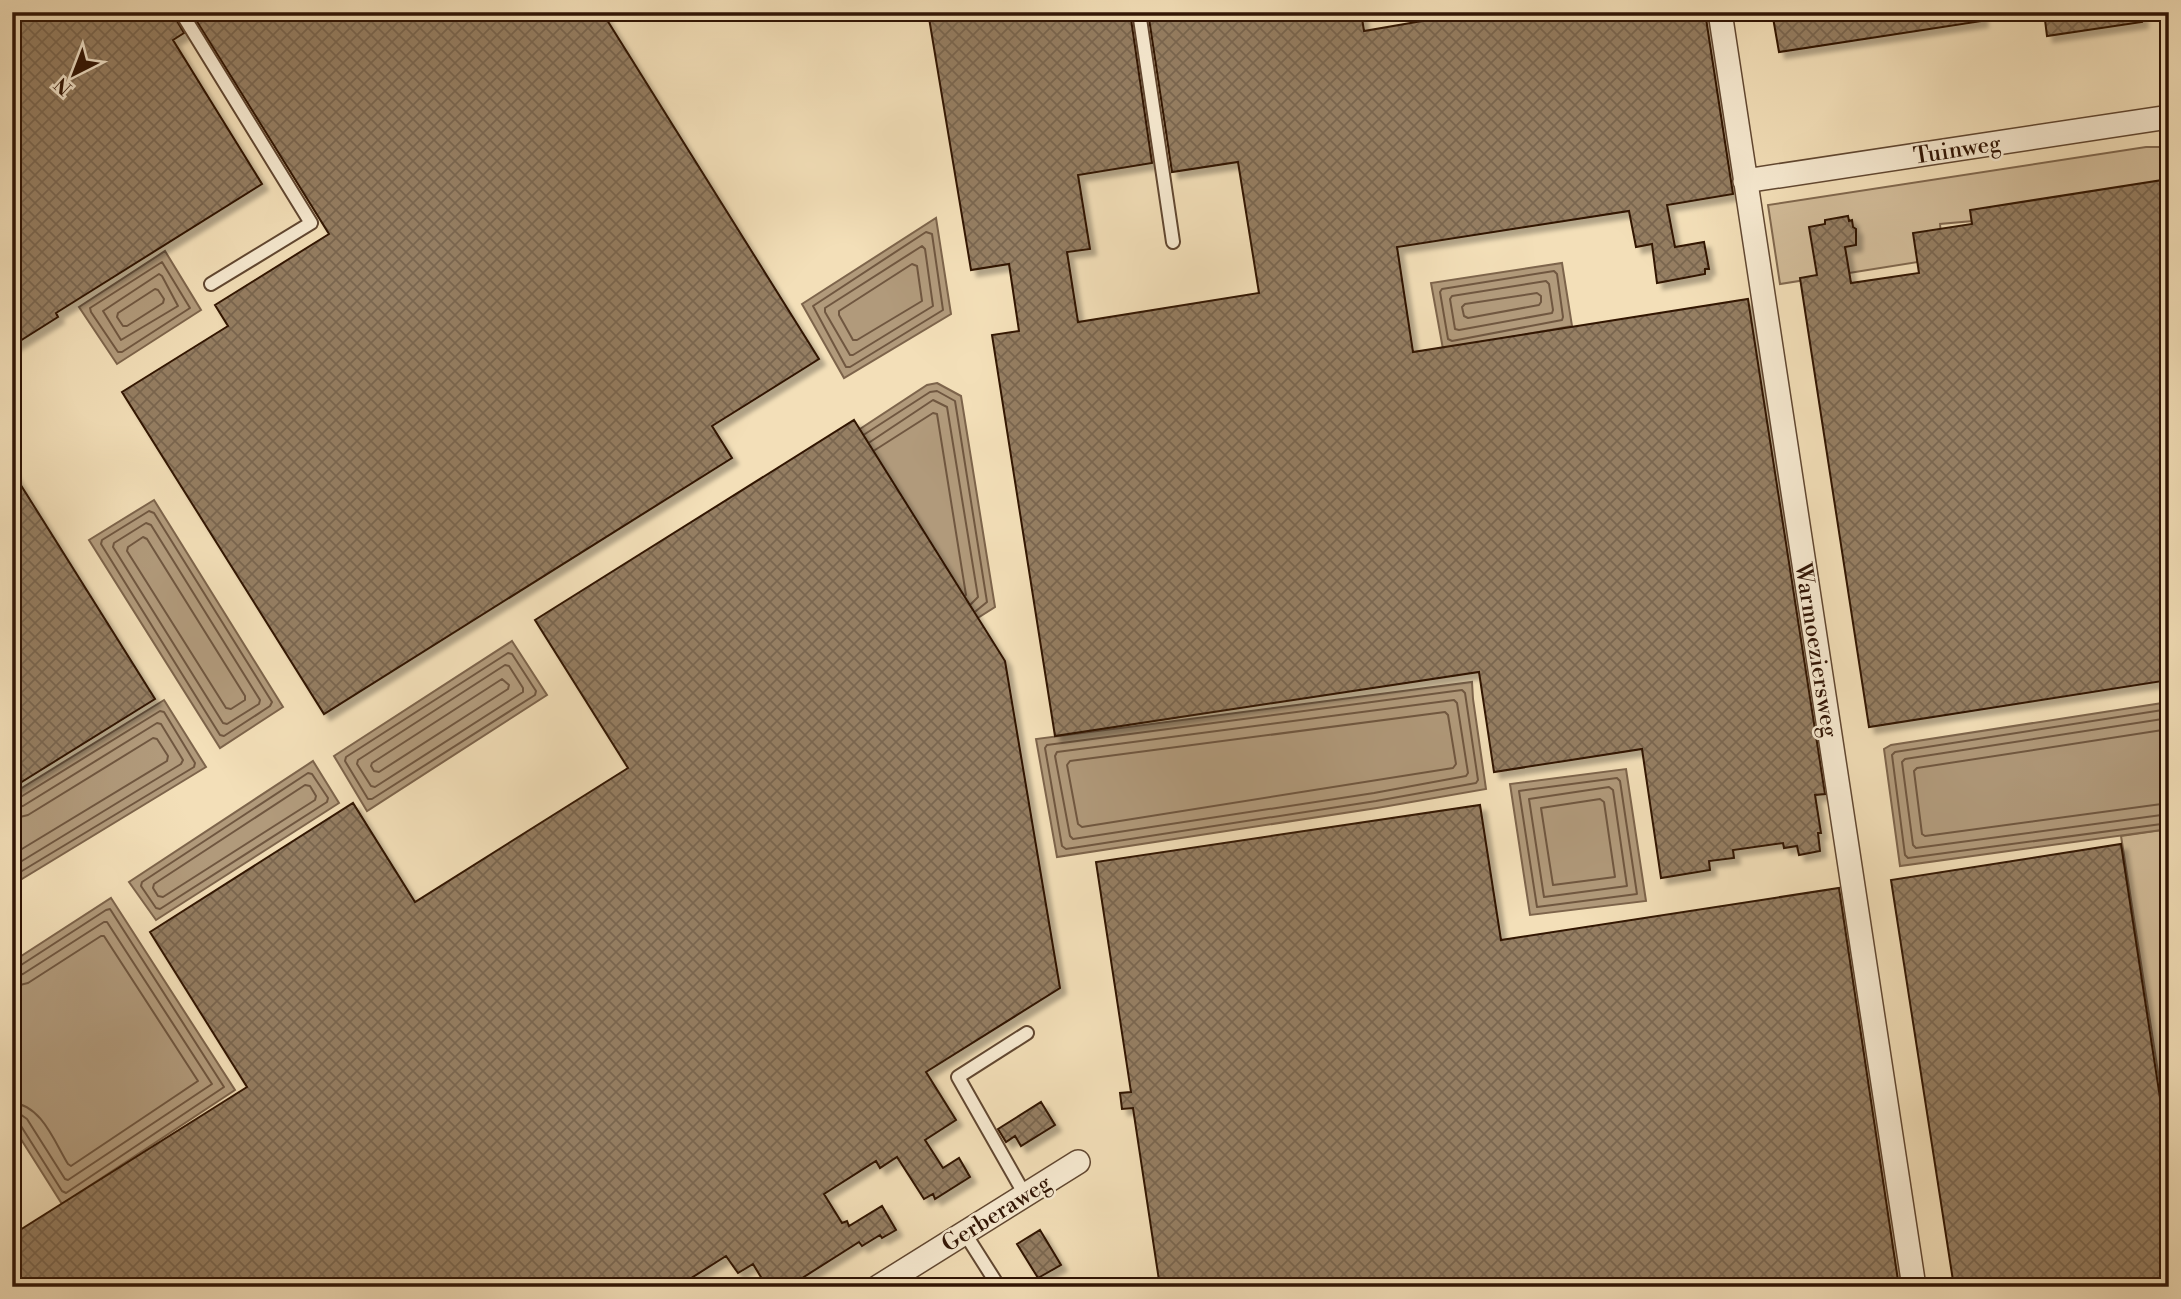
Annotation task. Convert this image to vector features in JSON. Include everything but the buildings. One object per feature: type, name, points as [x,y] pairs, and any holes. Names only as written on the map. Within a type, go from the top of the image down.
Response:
[{"type":"street","name":"Warmoeziersweg","points":[[1720,12],[1914,1287]]},
{"type":"street","name":"Tuinweg","points":[[1745,181],[2169,117]]},
{"type":"street","name":"Gerberaweg","points":[[878,1287],[1078,1162]]},
{"type":"lane","points":[[181,12],[311,223],[211,284]]},
{"type":"lane","points":[[1139,12],[1173,242]]},
{"type":"lane","points":[[1025,1195],[958,1077],[1027,1033]]},
{"type":"lane","points":[[964,1232],[999,1287]]},
{"type":"shaded area","points":[[2146,147],[2169,147],[2169,183],[1973,221],[1940,224],[1943,258],[1780,284],[1768,205]]},
{"type":"shaded area","points":[[2169,829],[2169,1142],[2121,836]]},
{"type":"water","points":[[936,218],[951,314],[844,378],[802,304]]},
{"type":"water","points":[[165,251],[201,310],[117,364],[79,307]]},
{"type":"water","points":[[1562,263],[1572,326],[1443,349],[1431,283]]},
{"type":"water","points":[[937,383],[961,396],[995,607],[916,657],[799,469],[927,385]]},
{"type":"water","points":[[154,500],[283,707],[220,748],[89,540]]},
{"type":"water","points":[[512,641],[547,695],[367,811],[334,756]]},
{"type":"water","points":[[1472,682],[1486,789],[1057,857],[1036,739]]},
{"type":"water","points":[[164,700],[206,767],[12,885],[12,794]]},
{"type":"water","points":[[2169,702],[2169,829],[1900,866],[1884,749],[1891,745]]},
{"type":"water","points":[[313,761],[339,803],[156,920],[129,882]]},
{"type":"water","points":[[1626,769],[1646,901],[1530,915],[1510,784]]},
{"type":"water","points":[[111,898],[235,1090],[62,1204],[12,1125],[12,962]]}]
